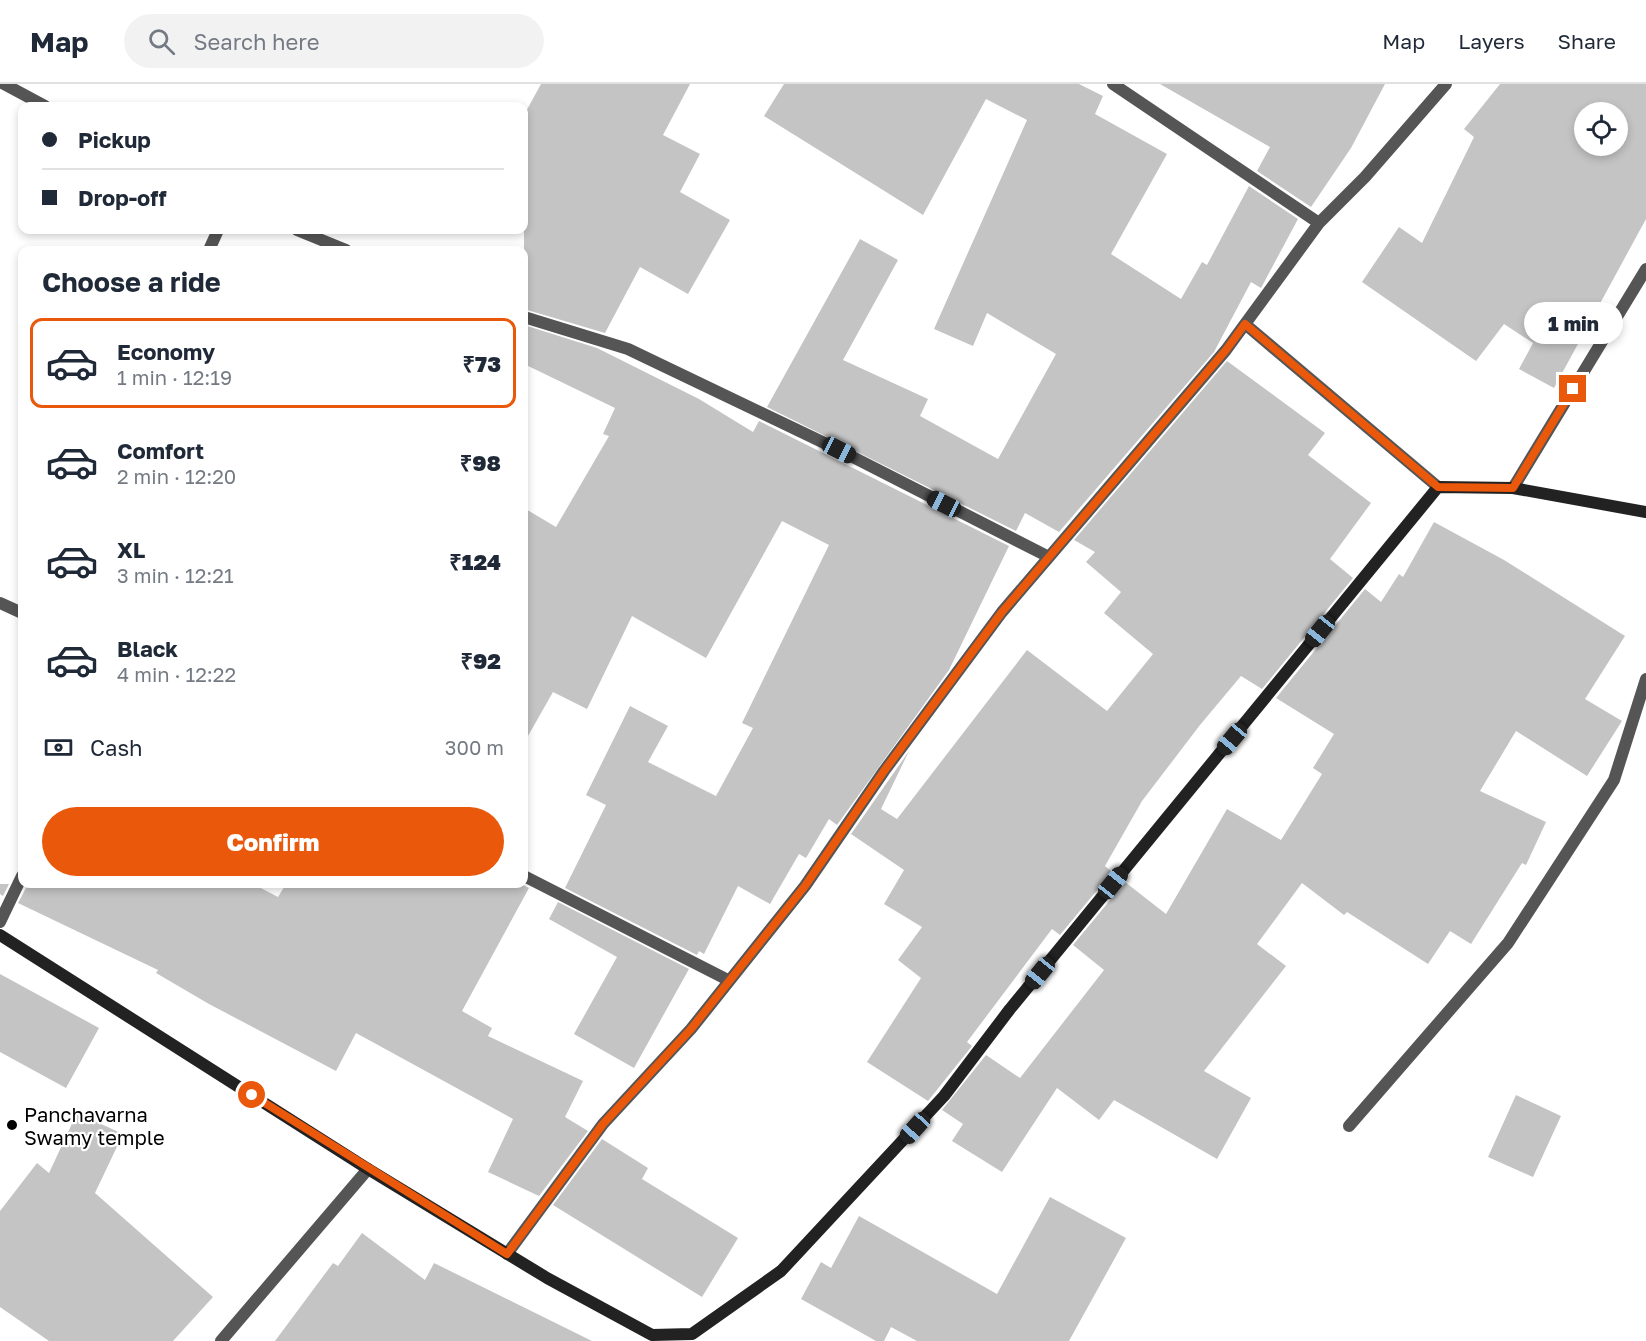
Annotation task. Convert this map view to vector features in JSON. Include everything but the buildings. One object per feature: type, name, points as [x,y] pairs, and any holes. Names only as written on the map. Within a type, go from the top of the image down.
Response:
[{"type":"main road","points":[[0,935],[368,1169],[507,1254],[652,1335],[695,1338],[781,1271],[944,1096],[1010,1009],[1438,487],[1513,488],[1646,512]]},
{"type":"street","points":[[4,84],[38,102]]},
{"type":"street","points":[[1113,84],[1319,223]]},
{"type":"street","points":[[507,1254],[603,1124],[691,1029],[805,886],[1002,612],[1226,350],[1319,223],[1365,177],[1446,84]]},
{"type":"street","points":[[307,234],[336,246]]},
{"type":"street","points":[[1513,488],[1646,269]]},
{"type":"street","points":[[528,318],[628,349],[839,450],[1049,557]]},
{"type":"street","points":[[1245,324],[1438,487]]},
{"type":"street","points":[[0,603],[18,611]]},
{"type":"street","points":[[1349,1126],[1508,943],[1614,780],[1646,679]]},
{"type":"street","points":[[528,878],[728,980]]},
{"type":"street","points":[[0,922],[18,884]]},
{"type":"street","points":[[221,1341],[368,1169]]},
{"type":"place","name":"Panchavarna Swamy temple","points":[[12,1125]]},
{"type":"route","points":[[252,1095],[507,1254],[603,1124],[644,1077],[691,1029],[805,886],[884,771],[1002,612],[1226,350],[1245,324],[1438,487],[1513,488],[1573,389]]}]
